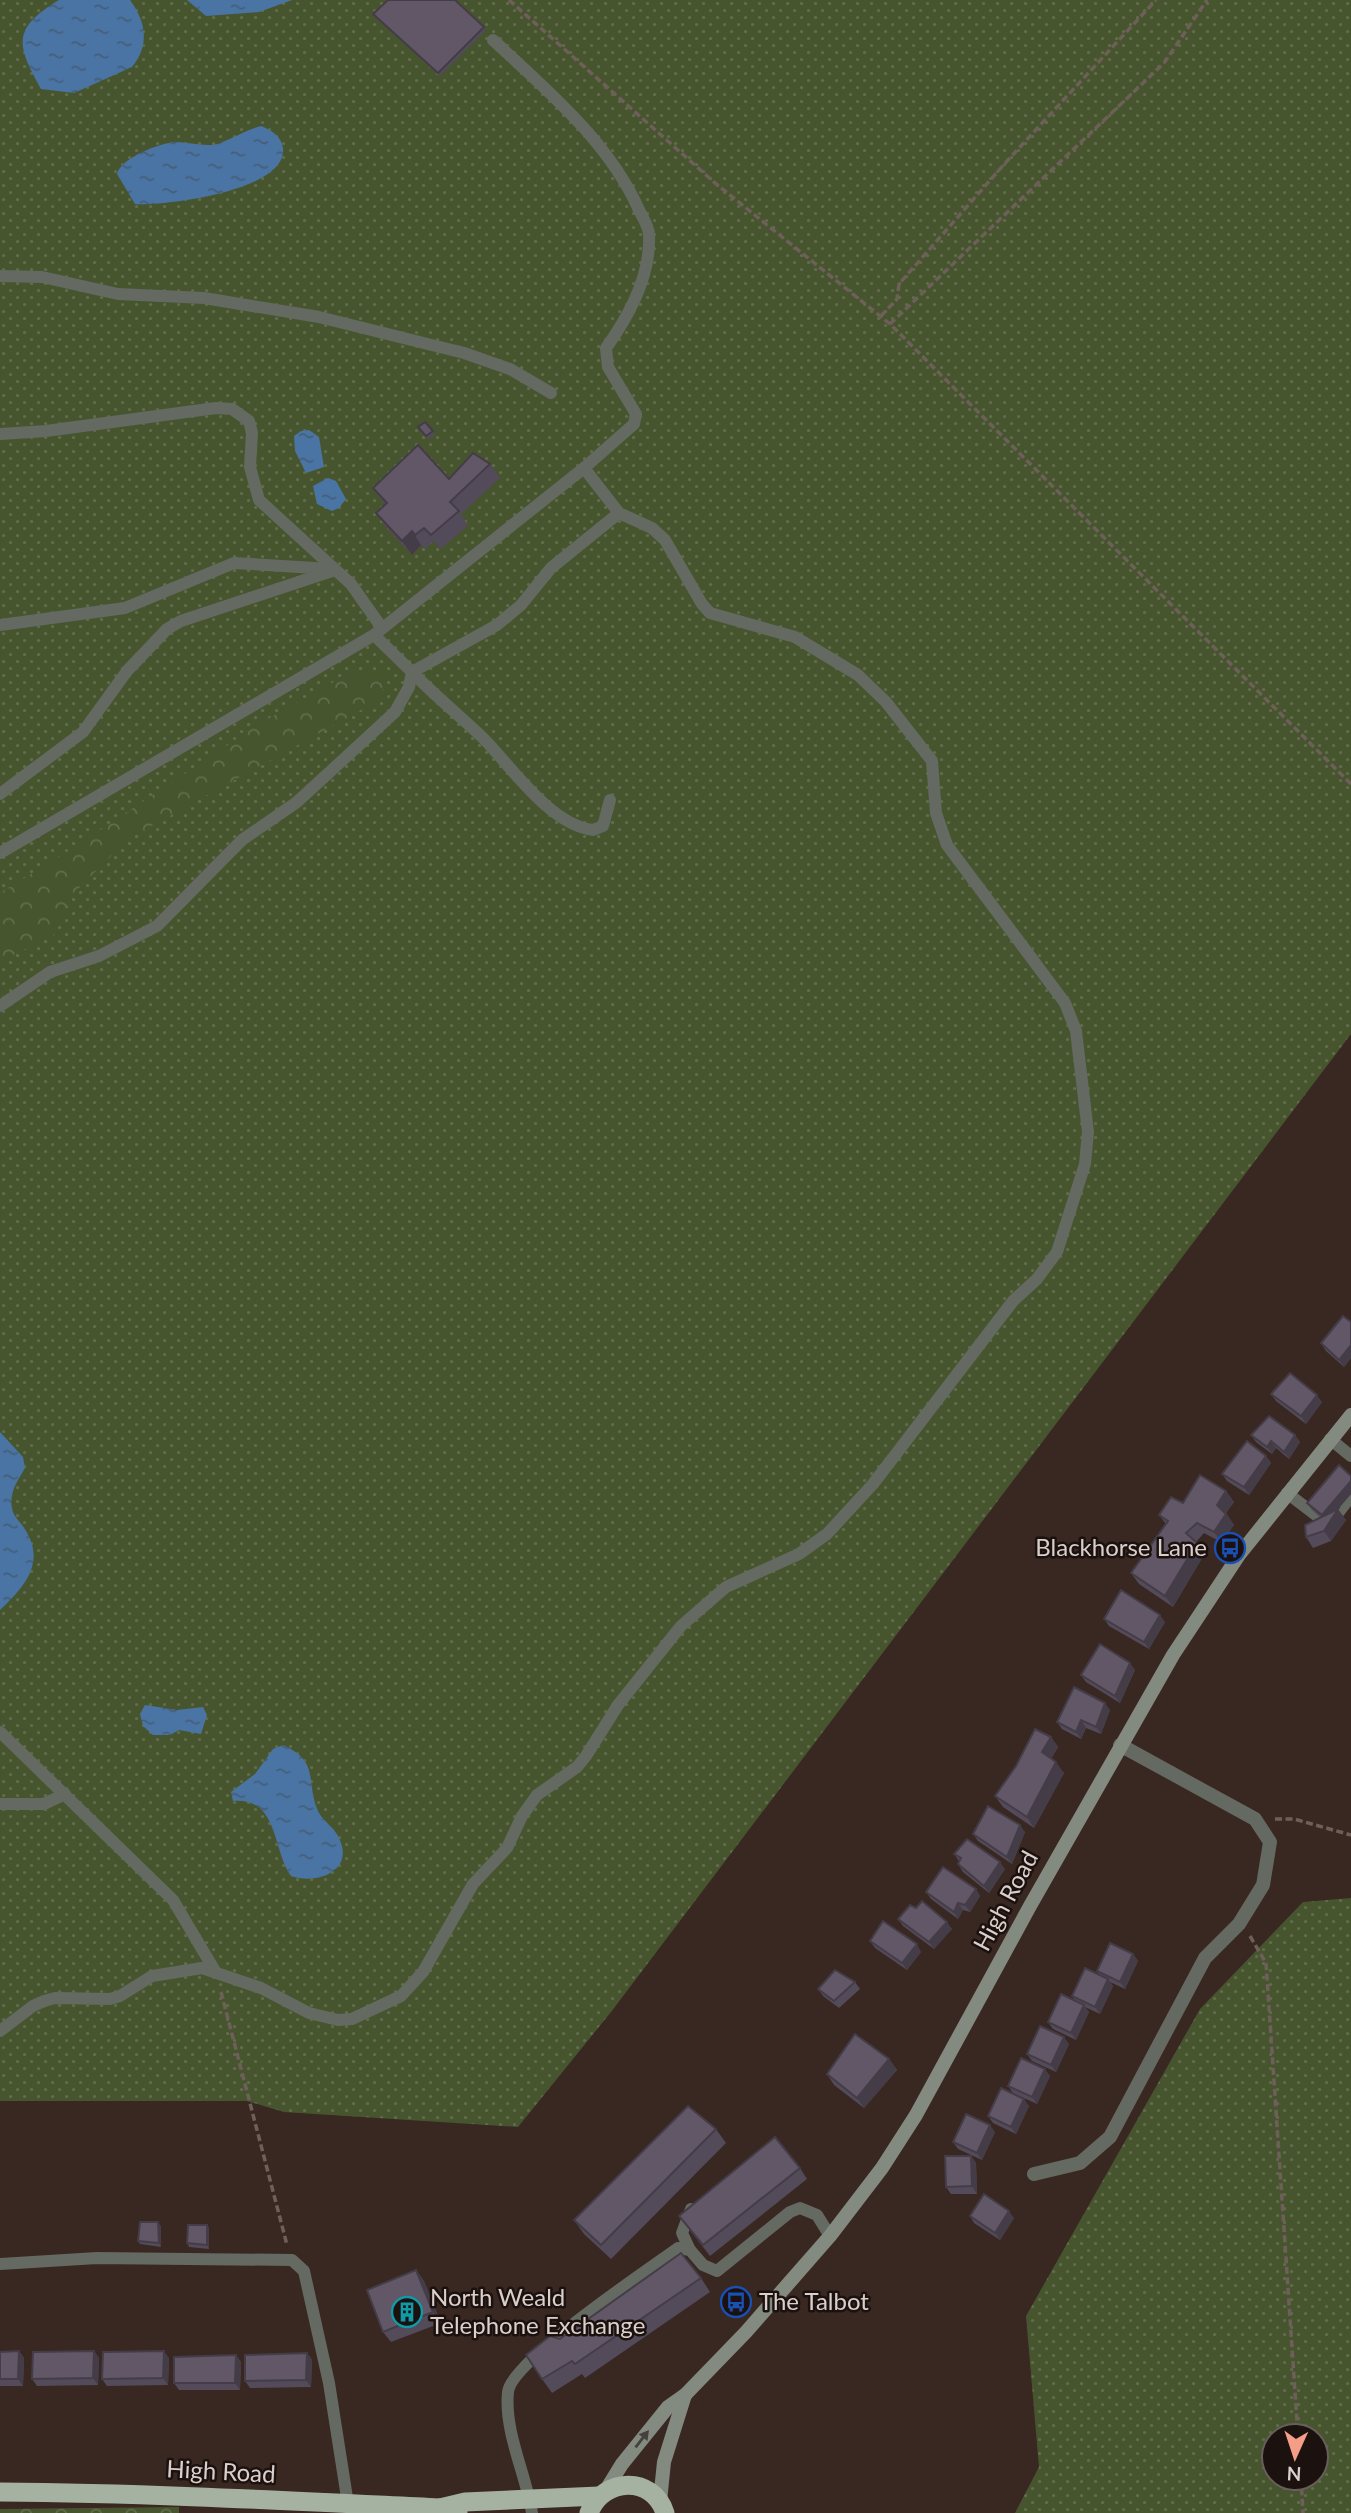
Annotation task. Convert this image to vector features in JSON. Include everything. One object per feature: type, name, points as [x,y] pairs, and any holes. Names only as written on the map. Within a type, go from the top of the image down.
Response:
[{"type":"highway","points":[[598,2500],[617,2486],[641,2486],[665,2509]]},
{"type":"highway","name":"High Road","points":[[0,2492],[132,2493],[448,2510],[465,2502],[531,2506],[598,2500]]},
{"type":"main road","name":"High Road","points":[[598,2500],[622,2464],[668,2407],[685,2395],[746,2332],[830,2236],[882,2168],[916,2115],[1172,1655],[1239,1555],[1351,1415]]},
{"type":"main road","name":"High Road","points":[[665,2509],[664,2462],[685,2395]]},
{"type":"street","points":[[1034,2174],[1080,2163],[1110,2137],[1205,1958],[1241,1920],[1263,1885],[1270,1842],[1255,1819],[1120,1745]]},
{"type":"lane","points":[[0,853],[378,632],[584,468],[634,424],[636,414],[608,367],[606,348],[623,324],[644,276],[649,233],[631,192],[605,154],[547,90],[493,40]]},
{"type":"lane","points":[[0,276],[42,277],[118,293],[204,298],[331,319],[381,330],[510,369],[551,393]]},
{"type":"lane","points":[[0,434],[46,432],[216,408],[232,409],[249,421],[252,433],[250,467],[259,500],[351,584],[378,632],[412,671],[486,741],[523,782],[568,821],[593,830],[603,826],[610,800]]},
{"type":"lane","points":[[0,2031],[44,2001],[55,1998],[110,1999],[159,1974],[202,1968],[261,1988],[309,2013],[338,2020],[369,2012],[407,1991],[423,1972],[473,1884],[508,1848],[522,1816],[537,1796],[577,1768],[618,1705],[681,1626],[726,1587],[813,1545],[873,1484],[1013,1301],[1047,1268],[1063,1240],[1085,1164],[1088,1132],[1072,1017],[1056,991],[947,845],[939,829],[936,813],[934,768],[925,749],[909,727],[858,675],[826,653],[795,637],[710,613],[665,540],[652,527],[619,513],[584,468]]},
{"type":"lane","points":[[0,1006],[50,972],[99,956],[157,926],[243,840],[297,803],[395,712],[409,687],[412,671],[512,613],[551,568],[619,513]]},
{"type":"lane","points":[[0,625],[125,608],[234,563],[335,570]]},
{"type":"lane","points":[[0,794],[83,732],[127,671],[167,629],[181,621],[335,570]]},
{"type":"lane","points":[[1330,1439],[1351,1456]]},
{"type":"lane","points":[[1287,1493],[1329,1525],[1351,1496]]},
{"type":"lane","points":[[0,1732],[173,1900],[215,1971]]},
{"type":"lane","points":[[0,1804],[44,1804],[65,1794]]},
{"type":"lane","points":[[699,2202],[691,2209],[683,2226],[684,2242],[703,2266],[717,2271],[790,2212],[800,2208],[813,2211],[830,2236]]},
{"type":"lane","points":[[531,2506],[509,2415],[508,2390],[512,2379],[540,2351],[678,2248],[690,2250]]},
{"type":"lane","points":[[0,2264],[97,2258],[292,2260],[304,2271],[329,2383],[348,2504]]},
{"type":"path","points":[[509,0],[715,184],[890,324],[1351,784]]},
{"type":"path","points":[[881,317],[897,299],[899,284],[917,263],[1156,0]]},
{"type":"path","points":[[890,324],[1164,63],[1207,0]]},
{"type":"path","points":[[1255,1819],[1294,1819],[1351,1835]]},
{"type":"path","points":[[1241,1920],[1266,1963],[1297,2422]]},
{"type":"path","points":[[215,1971],[292,2260]]},
{"type":"path","points":[[1302,2492],[1303,2513]]},
{"type":"green space","points":[[0,0],[1351,0],[1351,1034],[611,2012],[518,2127],[284,2112],[247,2101],[0,2101]]},
{"type":"green space","points":[[386,669],[381,699],[128,839],[73,894],[53,936],[0,961],[0,893],[70,850],[259,724],[346,675]]},
{"type":"green space","points":[[1351,1898],[1351,2513],[1015,2513],[1039,2467],[1026,2316],[1200,2009],[1303,1902]]},
{"type":"green space","points":[[179,2507],[179,2513],[0,2513],[0,2509]]},
{"type":"water","points":[[59,0],[130,0],[140,17],[144,34],[142,50],[132,67],[74,93],[41,89],[26,60],[23,38],[33,19]]},
{"type":"water","points":[[187,0],[292,0],[259,12],[206,16]]},
{"type":"water","points":[[261,126],[278,137],[283,148],[279,163],[266,175],[246,185],[195,198],[135,204],[117,174],[126,162],[161,145],[176,142],[215,144]]},
{"type":"water","points":[[309,430],[319,437],[324,467],[306,473],[295,451],[294,436]]},
{"type":"water","points":[[328,478],[336,481],[346,499],[339,508],[332,511],[317,504],[313,486]]},
{"type":"water","points":[[0,1432],[23,1457],[25,1468],[13,1491],[11,1502],[14,1514],[32,1543],[34,1554],[33,1565],[24,1584],[0,1610]]},
{"type":"water","points":[[145,1705],[177,1710],[203,1707],[207,1715],[201,1734],[179,1730],[170,1735],[153,1735],[143,1726],[140,1714]]},
{"type":"water","points":[[283,1745],[295,1752],[308,1766],[319,1813],[337,1834],[343,1849],[338,1867],[322,1877],[291,1876],[267,1816],[259,1807],[248,1802],[233,1801],[231,1792],[255,1774],[273,1749]]},
{"type":"building","points":[[388,0],[455,0],[484,27],[438,73],[373,14]]},
{"type":"building","points":[[425,422],[433,431],[426,436],[418,427]]},
{"type":"building","points":[[418,445],[449,479],[473,453],[490,464],[450,502],[459,511],[431,535],[424,528],[415,535],[412,531],[402,541],[376,513],[387,503],[373,488]]},
{"type":"building","points":[[1343,1316],[1351,1322],[1351,1345],[1339,1360],[1321,1343]]},
{"type":"building","points":[[1290,1373],[1317,1395],[1301,1416],[1271,1394]]},
{"type":"building","points":[[1269,1416],[1295,1435],[1284,1452],[1271,1441],[1267,1447],[1251,1435]]},
{"type":"building","points":[[1247,1441],[1266,1456],[1244,1487],[1222,1474]]},
{"type":"building","points":[[1339,1465],[1351,1476],[1351,1481],[1322,1515],[1307,1503]]},
{"type":"building","points":[[1200,1475],[1226,1491],[1217,1505],[1226,1514],[1214,1532],[1197,1523],[1186,1533],[1197,1543],[1165,1596],[1131,1573],[1168,1521],[1159,1515],[1171,1497],[1183,1503]]},
{"type":"building","points":[[1338,1509],[1324,1531],[1306,1537],[1305,1525]]},
{"type":"building","points":[[1121,1590],[1160,1615],[1144,1642],[1104,1619]]},
{"type":"building","points":[[1100,1644],[1130,1663],[1115,1696],[1081,1675]]},
{"type":"building","points":[[1074,1687],[1105,1703],[1096,1727],[1081,1720],[1076,1732],[1057,1722]]},
{"type":"building","points":[[1035,1729],[1051,1737],[1042,1752],[1056,1762],[1027,1817],[995,1796],[1016,1766]]},
{"type":"building","points":[[988,1806],[1020,1825],[1007,1857],[973,1834]]},
{"type":"building","points":[[967,1839],[1000,1862],[984,1886],[958,1864],[961,1858],[954,1854]]},
{"type":"building","points":[[943,1867],[976,1889],[965,1905],[958,1903],[954,1912],[926,1892]]},
{"type":"building","points":[[922,1901],[947,1922],[929,1942],[898,1919],[910,1905],[916,1908]]},
{"type":"building","points":[[883,1921],[917,1944],[902,1963],[870,1941]]},
{"type":"building","points":[[1110,1943],[1133,1954],[1120,1982],[1097,1971]]},
{"type":"building","points":[[1085,1968],[1108,1979],[1095,2007],[1072,1996]]},
{"type":"building","points":[[835,1970],[855,1982],[834,2001],[818,1989]]},
{"type":"building","points":[[1061,1994],[1084,2005],[1071,2033],[1048,2022]]},
{"type":"building","points":[[1040,2026],[1064,2037],[1051,2065],[1027,2054]]},
{"type":"building","points":[[855,2034],[889,2059],[857,2098],[827,2074]]},
{"type":"building","points":[[1021,2058],[1045,2069],[1032,2097],[1008,2086]]},
{"type":"building","points":[[1001,2088],[1024,2099],[1011,2127],[988,2116]]},
{"type":"building","points":[[688,2106],[716,2129],[601,2245],[574,2220]]},
{"type":"building","points":[[966,2114],[990,2125],[977,2153],[953,2142]]},
{"type":"building","points":[[775,2137],[800,2168],[703,2245],[679,2216]]},
{"type":"building","points":[[945,2156],[971,2156],[972,2186],[946,2187]]},
{"type":"building","points":[[984,2194],[1009,2211],[995,2233],[970,2216]]},
{"type":"building","points":[[140,2222],[158,2222],[159,2243],[138,2241]]},
{"type":"building","points":[[188,2225],[207,2225],[207,2245],[187,2243]]},
{"type":"building","points":[[681,2253],[701,2278],[575,2364],[572,2361],[542,2379],[526,2355],[550,2336],[560,2339]]},
{"type":"building","name":"North Weald Telephone Exchange","points":[[416,2270],[433,2312],[383,2332],[367,2290]]},
{"type":"building","points":[[19,2351],[18,2379],[0,2379],[0,2352]]},
{"type":"building","points":[[94,2351],[93,2378],[32,2379],[33,2352]]},
{"type":"building","points":[[164,2351],[163,2378],[102,2379],[103,2352]]},
{"type":"building","points":[[307,2353],[306,2380],[245,2381],[245,2355]]},
{"type":"building","points":[[236,2355],[235,2383],[174,2383],[174,2357]]},
{"type":"place","name":"Blackhorse Lane","points":[[1230,1548]]},
{"type":"place","name":"The Talbot","points":[[736,2302]]},
{"type":"place","name":"North Weald Telephone Exchange","points":[[407,2312]]}]
